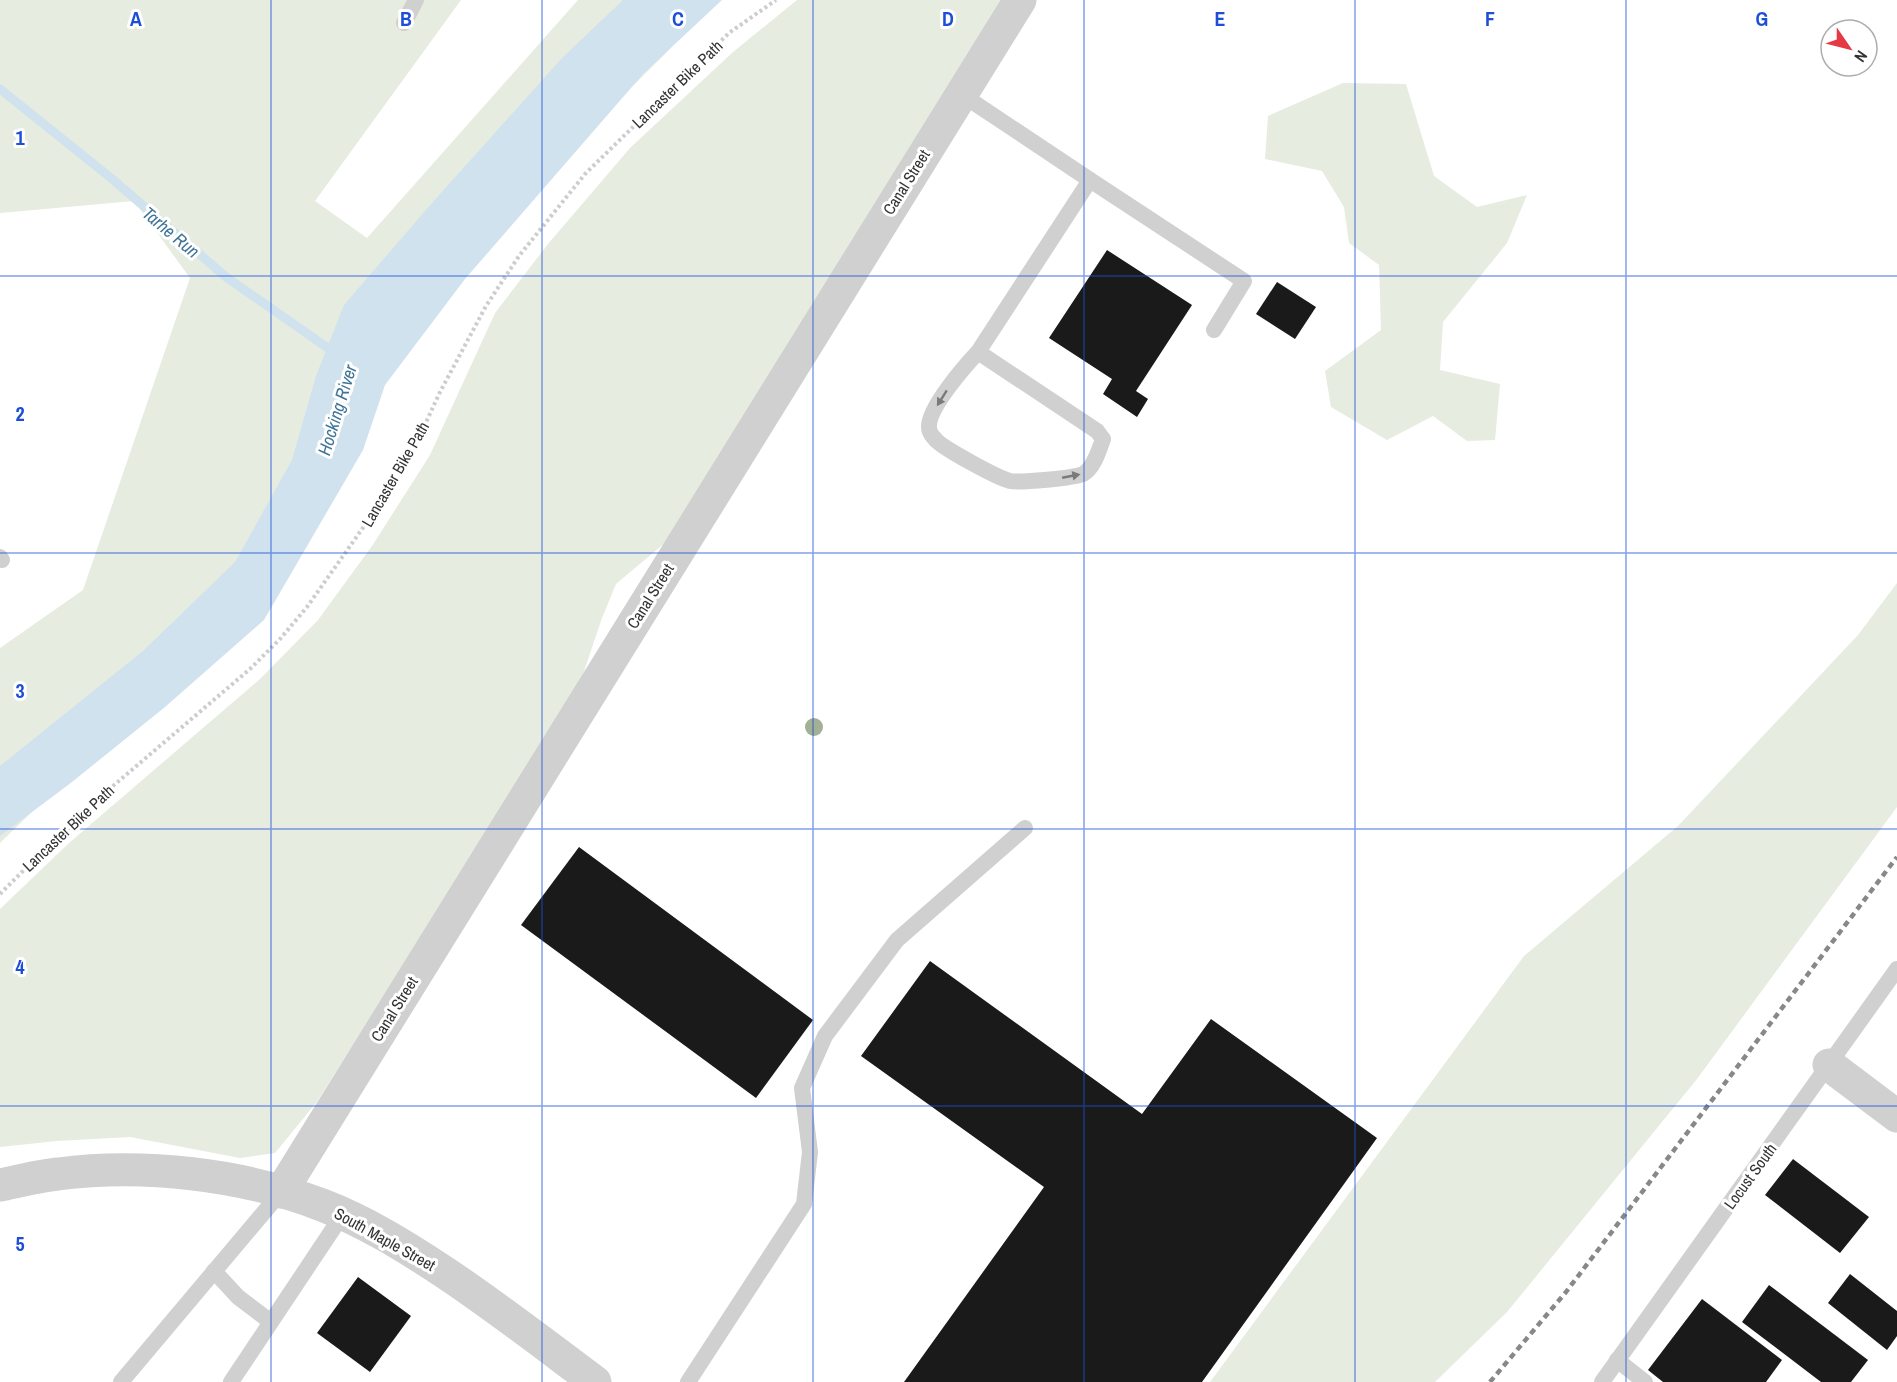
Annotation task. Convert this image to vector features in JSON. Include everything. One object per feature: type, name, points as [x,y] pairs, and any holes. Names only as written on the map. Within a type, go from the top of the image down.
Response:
[{"type":"street","name":"Canal Street","points":[[281,1192],[1020,0]]},
{"type":"street","points":[[1829,1065],[1897,1116]]},
{"type":"street","name":"South Maple Street","points":[[0,1185],[57,1174],[135,1170],[202,1175],[281,1192],[322,1205],[407,1248],[486,1300],[595,1382]]},
{"type":"lane","points":[[404,23],[416,0]]},
{"type":"lane","points":[[961,94],[1244,280],[1214,330]]},
{"type":"lane","points":[[978,352],[1097,431],[1102,439],[1098,455],[1084,473],[1069,477],[1013,482],[993,475],[935,440],[929,429],[930,418],[955,376],[978,352],[1090,180]]},
{"type":"lane","points":[[688,1382],[804,1204],[810,1152],[802,1088],[825,1036],[897,939],[1024,828]]},
{"type":"lane","name":"Locust South","points":[[1602,1382],[1897,969]]},
{"type":"lane","points":[[121,1382],[281,1192]]},
{"type":"lane","points":[[231,1382],[343,1214]]},
{"type":"lane","points":[[214,1271],[238,1297],[271,1322]]},
{"type":"lane","points":[[1617,1360],[1646,1382]]},
{"type":"path","name":"Lancaster Bike Path","points":[[0,894],[79,815],[250,669],[280,639],[307,607],[379,505],[416,444],[440,392],[486,306],[519,256],[593,166],[729,33],[776,0]]},
{"type":"shaded area","points":[[0,0],[461,0],[315,201],[367,238],[578,0],[715,0],[664,55],[396,320],[267,584],[0,843],[0,648],[83,590],[190,278],[134,201],[0,213]]},
{"type":"shaded area","points":[[797,0],[1004,0],[666,542],[616,584],[578,689],[316,1103],[275,1153],[240,1158],[130,1137],[0,1147],[0,909],[69,843],[260,679],[318,620],[372,546],[430,455],[495,313],[548,244],[630,148],[733,52]]},
{"type":"shaded area","points":[[1343,83],[1406,84],[1434,176],[1477,207],[1527,195],[1507,243],[1443,322],[1440,370],[1500,384],[1495,440],[1467,441],[1433,416],[1387,440],[1331,407],[1325,371],[1381,330],[1379,265],[1349,243],[1344,207],[1322,171],[1265,159],[1268,116]]},
{"type":"shaded area","points":[[1897,583],[1897,807],[1697,1079],[1507,1312],[1435,1382],[1210,1382],[1524,956],[1678,826],[1858,635]]},
{"type":"water","name":"Hocking River","points":[[623,0],[722,0],[644,73],[465,279],[385,385],[363,450],[264,620],[165,707],[72,782],[0,836],[0,766],[143,651],[235,562],[292,460],[316,376],[344,305],[563,57]]},
{"type":"building","points":[[1107,250],[1192,305],[1136,391],[1148,399],[1137,417],[1103,394],[1112,379],[1049,338]]},
{"type":"building","points":[[1277,282],[1316,307],[1295,339],[1256,314]]},
{"type":"building","points":[[579,847],[813,1020],[756,1098],[521,925]]},
{"type":"building","points":[[930,961],[1142,1114],[1211,1019],[1377,1138],[1202,1382],[904,1382],[1044,1187],[861,1056]]},
{"type":"building","points":[[1793,1159],[1869,1217],[1840,1253],[1765,1195]]},
{"type":"building","points":[[1850,1274],[1897,1311],[1897,1336],[1887,1350],[1828,1303]]},
{"type":"building","points":[[358,1277],[411,1316],[370,1372],[317,1333]]},
{"type":"building","points":[[1769,1285],[1868,1360],[1851,1382],[1821,1382],[1742,1322]]},
{"type":"building","points":[[1702,1299],[1782,1360],[1766,1382],[1663,1382],[1648,1370]]},
{"type":"waterway","name":"Tarhe Run","points":[[0,89],[111,178],[226,277],[335,353]]},
{"type":"railway","points":[[1490,1382],[1566,1292],[1897,857]]}]
